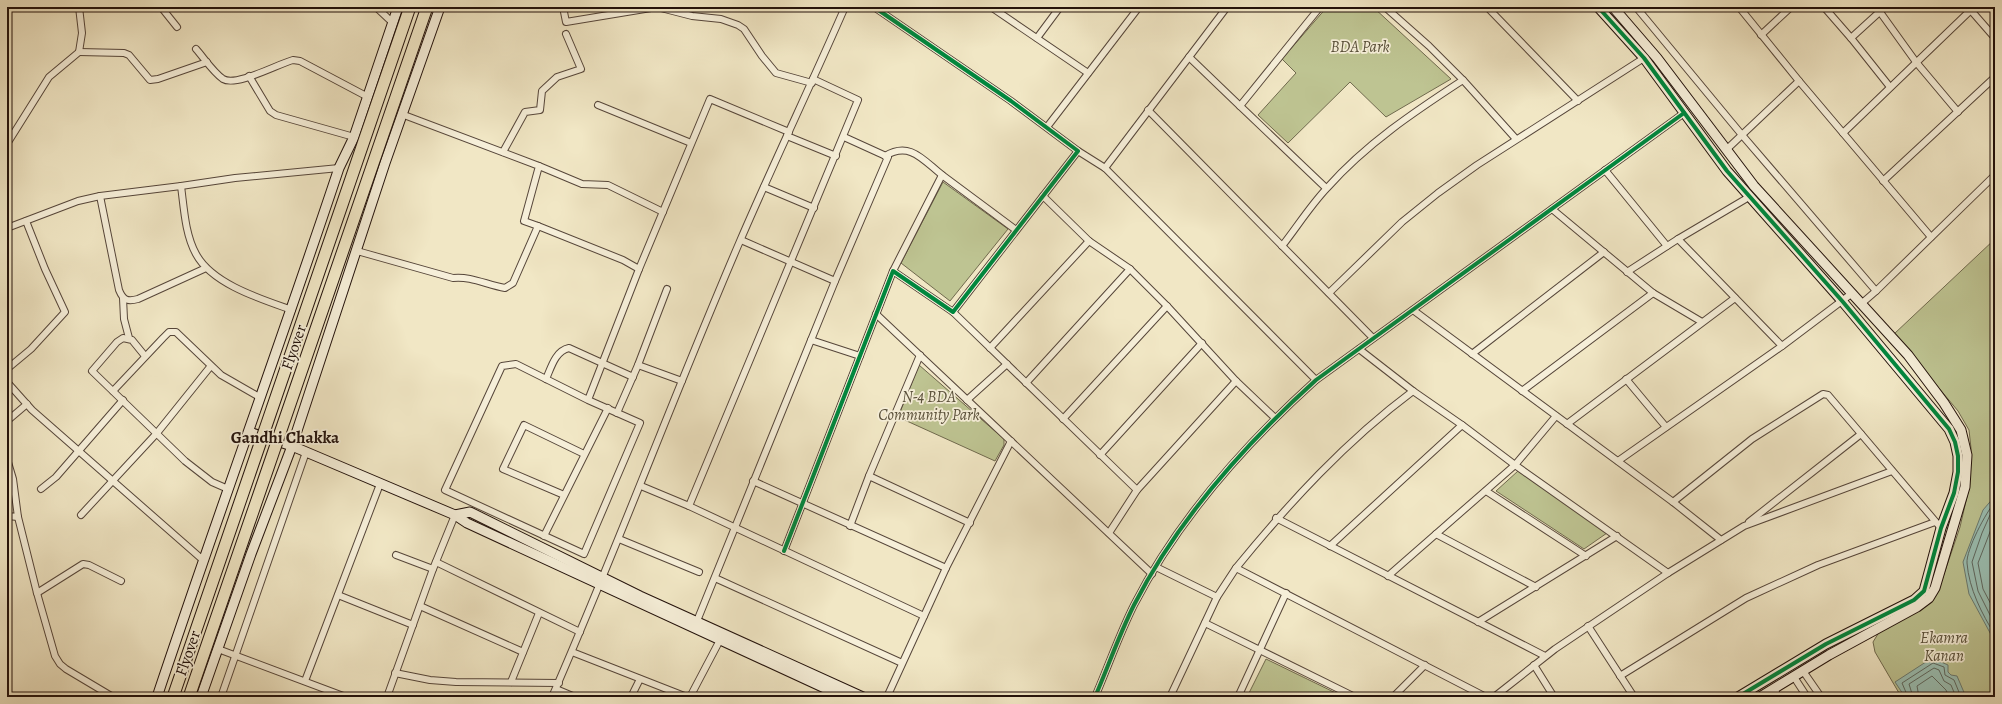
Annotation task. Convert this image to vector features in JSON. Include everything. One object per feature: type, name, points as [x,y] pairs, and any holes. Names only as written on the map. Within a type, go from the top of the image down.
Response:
[{"type":"highway","name":"Flyover","points":[[173,697],[410,7]]},
{"type":"highway","name":"Flyover","points":[[189,697],[427,7]]},
{"type":"street","points":[[79,7],[82,33],[80,52]]},
{"type":"street","points":[[161,7],[177,27]]},
{"type":"street","points":[[376,7],[393,23]]},
{"type":"street","points":[[157,697],[203,560],[292,310],[339,168],[354,137],[398,7]]},
{"type":"street","points":[[201,697],[251,554],[292,446],[385,163],[404,115],[440,7]]},
{"type":"street","points":[[563,7],[566,22],[657,7],[692,16],[721,19],[738,25],[744,29],[762,56],[776,73],[813,81],[858,100],[844,137],[688,506]]},
{"type":"street","points":[[552,697],[602,582],[740,240],[813,81],[845,7]]},
{"type":"street","points":[[874,7],[1047,127],[1078,151],[1105,168],[1316,380]]},
{"type":"street","points":[[991,7],[1088,74]]},
{"type":"street","points":[[1037,38],[1060,7]]},
{"type":"street","points":[[1047,127],[1139,7]]},
{"type":"street","points":[[1105,168],[1189,56],[1228,7]]},
{"type":"street","points":[[1240,106],[1320,7]]},
{"type":"street","points":[[1385,7],[1429,46],[1463,80],[1516,139]]},
{"type":"street","points":[[1487,7],[1578,101]]},
{"type":"street","points":[[1598,7],[1644,58],[1727,171],[1843,302],[1949,429],[1955,442],[1958,472],[1954,493],[1938,525],[1924,591],[1914,600],[1826,644],[1738,697]]},
{"type":"street","points":[[1613,7],[1657,58],[1754,186],[1908,355],[1954,420],[1965,442],[1967,455],[1965,487],[1938,579],[1929,598],[1917,607],[1803,671],[1776,693],[1760,697]]},
{"type":"street","points":[[1636,7],[1742,135],[1876,291]]},
{"type":"street","points":[[1739,7],[1799,81],[1931,237]]},
{"type":"street","points":[[1761,35],[1791,7]]},
{"type":"street","points":[[1824,7],[1890,87]]},
{"type":"street","points":[[1851,38],[1885,7]]},
{"type":"street","points":[[1843,132],[1971,8],[1995,38]]},
{"type":"street","points":[[1880,12],[1916,62],[1958,112]]},
{"type":"street","points":[[503,152],[525,112],[540,110],[542,91],[557,78],[581,69],[566,34]]},
{"type":"street","points":[[196,49],[222,78],[229,81],[249,76],[293,60],[300,61],[368,97]]},
{"type":"street","points":[[7,144],[49,77],[80,52],[124,53],[129,55],[150,80],[158,79],[207,62]]},
{"type":"street","points":[[1189,56],[1326,188]]},
{"type":"street","points":[[1329,293],[1402,222],[1477,165],[1644,58]]},
{"type":"street","points":[[249,76],[270,111],[276,115],[354,137]]},
{"type":"street","points":[[1883,180],[1995,77]]},
{"type":"street","points":[[1282,246],[1326,188],[1377,140],[1463,80]]},
{"type":"street","points":[[1726,150],[1799,81]]},
{"type":"street","points":[[588,400],[710,99],[836,156]]},
{"type":"street","points":[[598,105],[691,143]]},
{"type":"street","points":[[1148,110],[1374,338]]},
{"type":"street","points":[[1095,697],[1134,606],[1156,567],[1193,511],[1275,418],[1316,380],[1684,113]]},
{"type":"street","points":[[404,115],[503,152],[582,184],[608,185],[663,212]]},
{"type":"street","points":[[1697,130],[1706,124]]},
{"type":"street","points":[[698,621],[753,481],[835,281],[888,157],[844,137]]},
{"type":"street","points":[[885,156],[895,150],[911,150],[1016,230]]},
{"type":"street","points":[[953,312],[1078,151]]},
{"type":"street","points":[[539,166],[524,221],[623,260],[640,270]]},
{"type":"street","points":[[7,228],[57,208],[100,196],[235,178],[339,168]]},
{"type":"street","points":[[1605,170],[1667,246]]},
{"type":"street","points":[[784,550],[893,270],[942,175]]},
{"type":"street","points":[[1861,304],[1995,175]]},
{"type":"street","points":[[181,186],[186,222],[196,253],[206,268],[246,294],[292,310]]},
{"type":"street","points":[[764,187],[814,208]]},
{"type":"street","points":[[100,196],[119,290],[123,298],[124,319],[129,338],[145,356]]},
{"type":"street","points":[[1043,196],[1089,241],[1130,270],[1167,306],[1236,381],[1275,418]]},
{"type":"street","points":[[1627,272],[1678,239],[1749,197]]},
{"type":"street","points":[[1552,208],[1653,293],[1702,322]]},
{"type":"street","points":[[7,369],[30,349],[65,312],[45,269],[26,221]]},
{"type":"street","points":[[357,251],[453,278],[464,278],[505,288],[513,282],[538,226]]},
{"type":"street","points":[[1678,239],[1782,346]]},
{"type":"street","points":[[740,240],[835,281]]},
{"type":"street","points":[[990,348],[1089,241]]},
{"type":"street","points":[[1472,354],[1604,252]]},
{"type":"street","points":[[123,298],[128,301],[138,299],[206,268]]},
{"type":"street","points":[[893,270],[953,312],[1137,490]]},
{"type":"street","points":[[1026,383],[1130,270]]},
{"type":"street","points":[[617,413],[638,365],[667,289]]},
{"type":"street","points":[[1522,391],[1653,293]]},
{"type":"street","points":[[1618,461],[1782,346],[1843,302],[1851,294]]},
{"type":"street","points":[[1567,424],[1735,298]]},
{"type":"street","points":[[1063,419],[1167,306]]},
{"type":"street","points":[[1413,310],[1673,502],[1721,540]]},
{"type":"street","points":[[876,314],[1152,574]]},
{"type":"street","points":[[113,391],[166,335],[176,332],[182,336],[210,367],[221,376],[261,398]]},
{"type":"street","points":[[129,338],[123,338],[117,342],[92,371],[200,473],[228,489]]},
{"type":"street","points":[[811,340],[860,356]]},
{"type":"street","points":[[1100,455],[1202,343]]},
{"type":"street","points":[[546,379],[557,356],[565,349],[573,349],[633,377]]},
{"type":"street","points":[[1359,349],[1413,391],[1462,425],[1515,465],[1668,573]]},
{"type":"street","points":[[850,526],[869,476],[920,355]]},
{"type":"street","points":[[516,364],[546,379],[588,400],[640,423],[584,554],[445,490],[502,366],[516,364]]},
{"type":"street","points":[[967,400],[1007,364]]},
{"type":"street","points":[[638,365],[682,381]]},
{"type":"street","points":[[81,515],[157,433],[210,367]]},
{"type":"street","points":[[1626,379],[1666,427]]},
{"type":"street","points":[[1109,533],[1137,490],[1236,381]]},
{"type":"street","points":[[7,382],[27,404],[79,450],[112,482],[203,560]]},
{"type":"street","points":[[1170,697],[1217,597],[1236,568],[1276,518],[1345,448],[1386,411],[1413,391]]},
{"type":"street","points":[[1673,502],[1752,440],[1822,394],[1828,395],[1938,525]]},
{"type":"street","points":[[41,489],[56,477],[123,400]]},
{"type":"street","points":[[7,422],[27,404]]},
{"type":"street","points":[[544,536],[608,408]]},
{"type":"street","points":[[1388,576],[1515,465],[1556,416]]},
{"type":"street","points":[[564,495],[504,469],[524,425],[584,454]]},
{"type":"street","points":[[1330,546],[1462,425]]},
{"type":"street","points":[[249,432],[292,446],[455,515],[467,523],[602,582],[698,621],[863,697]]},
{"type":"street","points":[[1494,697],[1545,656],[1588,626],[1668,573],[1744,526],[1861,434]]},
{"type":"street","points":[[887,697],[946,568],[1011,441]]},
{"type":"street","points":[[220,697],[306,452]]},
{"type":"street","points":[[7,459],[13,479],[18,517],[36,593],[51,646],[60,664],[77,677],[113,697]]},
{"type":"street","points":[[1744,526],[1892,471]]},
{"type":"street","points":[[869,476],[970,523]]},
{"type":"street","points":[[753,481],[946,568]]},
{"type":"street","points":[[305,681],[380,484]]},
{"type":"street","points":[[641,486],[784,550],[924,616]]},
{"type":"street","points":[[1486,491],[1586,556]]},
{"type":"street","points":[[455,515],[470,512],[528,541],[602,582],[720,640],[844,697]]},
{"type":"street","points":[[386,697],[433,568],[455,515]]},
{"type":"street","points":[[7,516],[18,517]]},
{"type":"street","points":[[1276,518],[1545,656]]},
{"type":"street","points":[[1620,676],[1746,598],[1818,565],[1938,525]]},
{"type":"street","points":[[528,541],[533,530]]},
{"type":"street","points":[[1436,534],[1536,586]]},
{"type":"street","points":[[1478,622],[1617,536]]},
{"type":"street","points":[[619,539],[700,572]]},
{"type":"street","points":[[396,555],[433,568]]},
{"type":"street","points":[[436,562],[580,632]]},
{"type":"street","points":[[36,593],[83,564],[89,565],[121,581]]},
{"type":"street","points":[[1156,567],[1217,597]]},
{"type":"street","points":[[1236,568],[1486,697]]},
{"type":"street","points":[[715,578],[902,663]]},
{"type":"street","points":[[1238,697],[1286,593]]},
{"type":"street","points":[[338,595],[413,625]]},
{"type":"street","points":[[420,606],[523,652]]},
{"type":"street","points":[[511,682],[539,613]]},
{"type":"street","points":[[1205,623],[1355,697]]},
{"type":"street","points":[[1588,626],[1634,697]]},
{"type":"street","points":[[690,697],[720,640]]},
{"type":"street","points":[[218,649],[346,697]]},
{"type":"street","points":[[572,652],[686,697]]},
{"type":"street","points":[[1393,697],[1424,664]]},
{"type":"street","points":[[1534,665],[1554,697]]},
{"type":"street","points":[[1803,671],[1822,697]]},
{"type":"street","points":[[395,673],[430,680],[456,682],[558,682]]},
{"type":"street","points":[[1794,677],[1807,697]]},
{"type":"street","points":[[631,697],[640,679]]},
{"type":"street","points":[[556,689],[575,697]]},
{"type":"green space","name":"BDA Park","points":[[1327,7],[1373,7],[1451,79],[1386,117],[1350,82],[1288,143],[1258,115],[1296,73],[1282,59]]},
{"type":"green space","points":[[943,182],[1008,229],[950,301],[901,263]]},
{"type":"green space","name":"Ekamra Kanan","points":[[1995,239],[1995,697],[1891,697],[1899,693],[1875,652],[1873,642],[1881,629],[1928,596],[1942,580],[1960,527],[1969,488],[1971,448],[1969,430],[1958,411],[1894,334]]},
{"type":"green space","name":"N-4 BDA Community Park","points":[[919,365],[1004,439],[1004,445],[995,461],[898,417]]},
{"type":"green space","points":[[1518,471],[1607,533],[1584,549],[1496,491]]},
{"type":"green space","points":[[1266,659],[1344,697],[1247,697]]},
{"type":"water","points":[[1995,496],[1995,642],[1969,594],[1963,562],[1983,510]]},
{"type":"water","points":[[1932,658],[1948,665],[1948,672],[1951,675],[1957,676],[1966,697],[1905,697],[1895,682]]},
{"type":"cycle path","points":[[784,551],[893,271],[953,312],[1078,151],[1011,101],[874,7]]},
{"type":"cycle path","points":[[1598,7],[1644,58],[1727,171],[1843,302],[1949,429],[1955,442],[1958,456],[1958,472],[1954,493],[1941,528],[1924,591],[1914,600],[1826,644],[1738,697]]},
{"type":"cycle path","points":[[1095,697],[1118,639],[1134,605],[1152,573],[1192,513],[1214,485],[1263,430],[1316,380],[1684,113]]},
{"type":"district","name":"Gandhi Chakka","points":[[285,437]]}]
